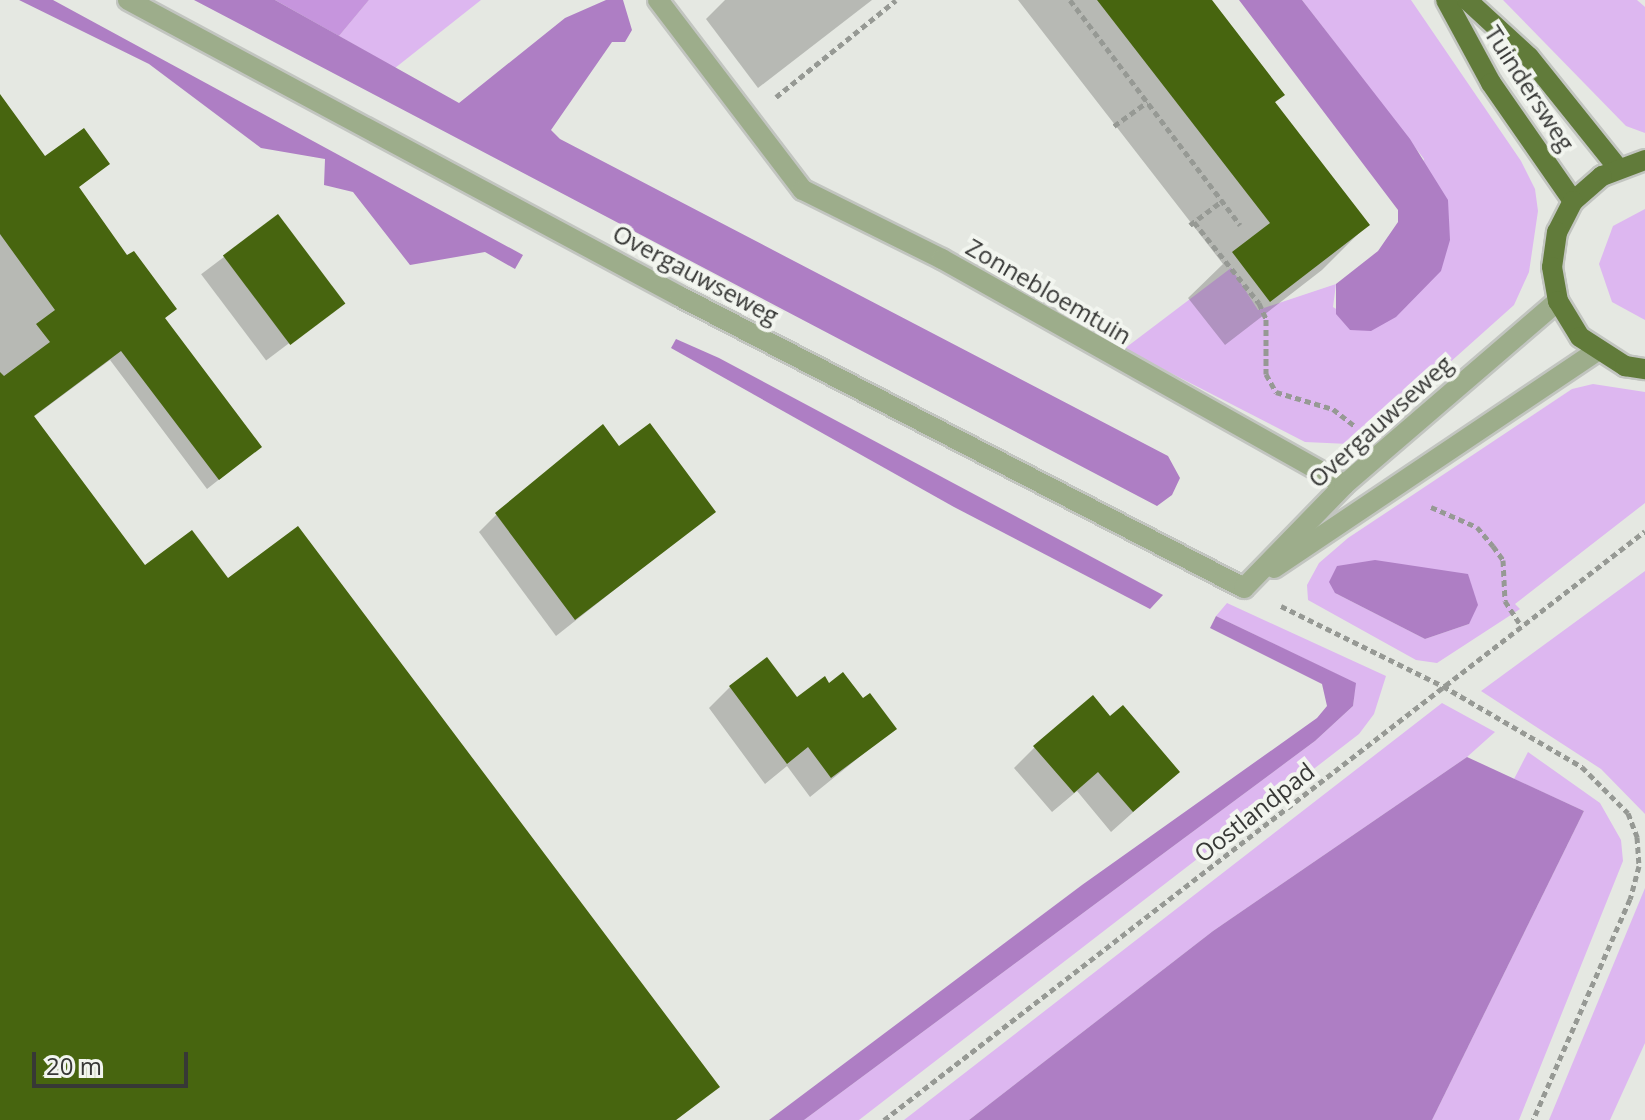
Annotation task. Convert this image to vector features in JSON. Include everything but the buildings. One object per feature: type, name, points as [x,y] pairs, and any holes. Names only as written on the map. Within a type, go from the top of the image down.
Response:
[{"type":"main road","name":"Tuindersweg","points":[[1446,0],[1491,83],[1573,201]]},
{"type":"main road","name":"Tuindersweg","points":[[1467,0],[1529,57],[1618,168]]},
{"type":"main road","points":[[1645,160],[1618,168],[1573,201],[1557,232],[1553,255],[1558,301],[1567,321],[1596,352],[1645,369]]},
{"type":"street","name":"Overgauwseweg","points":[[128,0],[679,296],[1244,588],[1344,485],[1558,301]]},
{"type":"street","name":"Zonnebloemtuin","points":[[658,0],[803,190],[942,259],[1344,485]]},
{"type":"street","points":[[1244,588],[1596,352]]},
{"type":"path","points":[[749,120],[896,0]]},
{"type":"path","points":[[1070,0],[1240,225]]},
{"type":"path","points":[[1114,126],[1147,102]]},
{"type":"path","points":[[1190,225],[1222,201]]},
{"type":"path","name":"Oostlandpad","points":[[884,1120],[1645,531]]},
{"type":"path","points":[[1244,588],[1443,686],[1582,767],[1610,789],[1637,837],[1639,866],[1630,899],[1533,1120]]},
{"type":"shaded area","points":[[19,0],[53,0],[523,255],[515,269],[485,252],[410,265],[353,192],[324,185],[325,159],[261,148],[149,64]]},
{"type":"shaded area","points":[[194,0],[275,0],[459,103],[565,18],[606,0],[623,0],[632,30],[625,42],[612,42],[551,130],[560,139],[1168,456],[1180,478],[1172,495],[1157,506]]},
{"type":"shaded area","points":[[275,0],[369,0],[339,36]]},
{"type":"shaded area","points":[[369,0],[481,0],[395,68],[339,36]]},
{"type":"shaded area","points":[[1239,0],[1302,0],[1410,139],[1448,200],[1450,240],[1441,271],[1396,317],[1371,331],[1350,330],[1336,314],[1336,284],[1378,251],[1398,222],[1398,210]]},
{"type":"shaded area","points":[[1302,0],[1411,0],[1521,161],[1535,189],[1538,211],[1529,272],[1514,305],[1353,449],[1349,444],[1305,442],[1124,349],[1231,268],[1258,310],[1336,284],[1333,307],[1371,331],[1424,159]]},
{"type":"shaded area","points":[[1503,0],[1637,0],[1645,7],[1645,133],[1626,126]]},
{"type":"shaded area","points":[[1645,209],[1645,320],[1612,302],[1599,264],[1613,226]]},
{"type":"shaded area","points":[[676,339],[719,358],[1163,595],[1150,609],[954,507],[671,348]]},
{"type":"shaded area","points":[[1593,384],[1645,392],[1645,503],[1515,604],[1520,609],[1437,663],[1416,660],[1308,600],[1307,585],[1319,563],[1348,538],[1572,389]],"holes":[[[1335,593],[1469,624],[1425,639]]]},
{"type":"shaded area","points":[[1375,560],[1468,574],[1478,605],[1469,624],[1425,639],[1335,593],[1329,582],[1337,566]]},
{"type":"shaded area","points":[[1645,571],[1645,814],[1601,769],[1481,691]]},
{"type":"shaded area","points":[[1227,603],[1386,676],[1374,714],[1359,734],[859,1120],[804,1120],[1315,741],[1353,706],[1355,683],[1216,616]]},
{"type":"shaded area","points":[[1216,616],[1356,683],[1353,706],[1315,741],[804,1120],[769,1120],[1082,885],[1317,718],[1327,706],[1322,684],[1210,628]]},
{"type":"shaded area","points":[[1442,703],[1495,732],[1467,757],[1213,931],[969,1120],[904,1120]]},
{"type":"shaded area","points":[[1528,752],[1600,803],[1621,840],[1623,861],[1519,1120],[1432,1120],[1584,811],[1514,779]]},
{"type":"shaded area","points":[[1467,757],[1584,811],[1432,1120],[969,1120],[1213,931]]},
{"type":"shaded area","points":[[1645,888],[1645,1043],[1610,1120],[1549,1120]]}]
